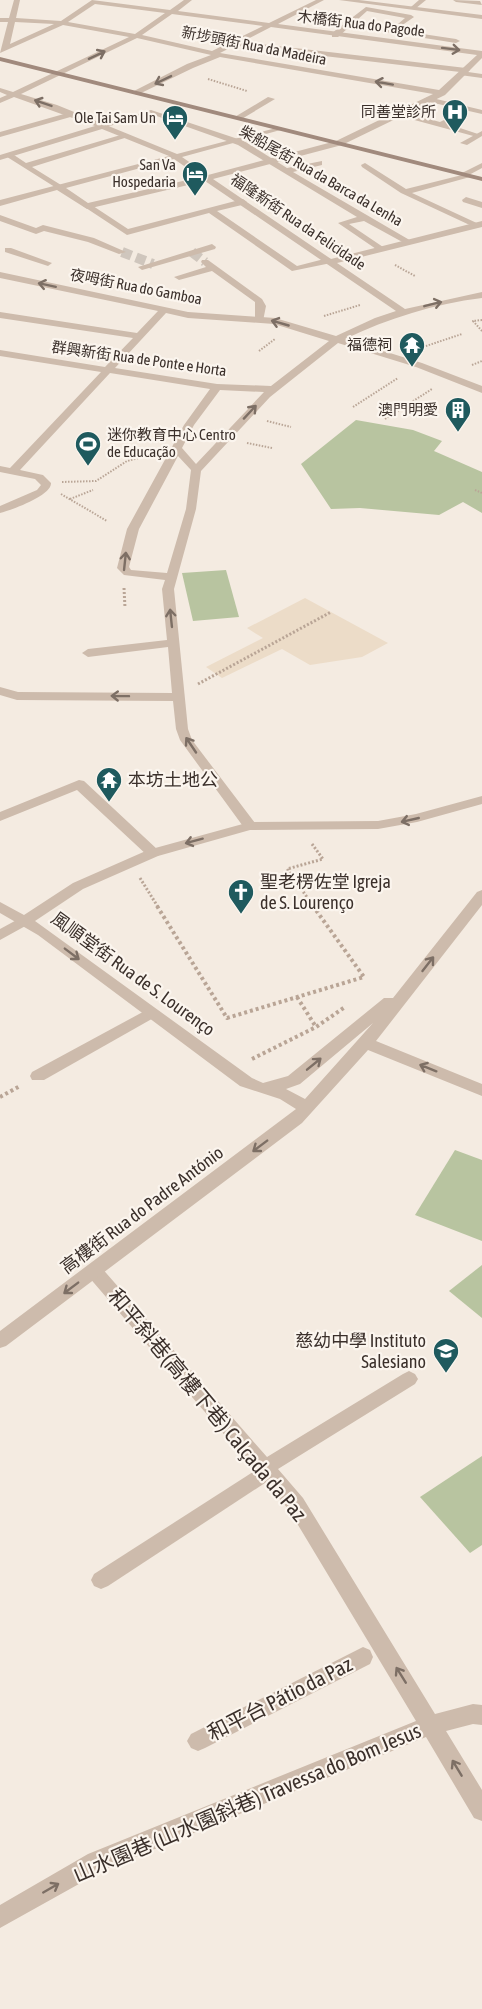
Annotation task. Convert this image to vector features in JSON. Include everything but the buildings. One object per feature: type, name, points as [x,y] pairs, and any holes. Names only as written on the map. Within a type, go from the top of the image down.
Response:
[{"type":"main road","points":[[0,59],[482,179]]},
{"type":"street","points":[[3,49],[17,0]]},
{"type":"street","points":[[0,101],[136,36],[189,0]]},
{"type":"street","points":[[137,93],[321,0]]},
{"type":"street","points":[[342,0],[482,16]]},
{"type":"street","points":[[407,15],[423,0]]},
{"type":"street","points":[[456,0],[480,3],[468,15]]},
{"type":"street","points":[[3,49],[62,23],[96,1]]},
{"type":"street","name":"木橋街 Rua do Pagode","points":[[96,1],[481,56]]},
{"type":"street","points":[[335,35],[366,9],[411,17],[387,41]]},
{"type":"street","name":"新埗頭街 Rua da Madeira","points":[[0,20],[42,20],[62,23],[136,36],[216,54],[452,94]]},
{"type":"street","points":[[369,28],[398,28],[456,41]]},
{"type":"street","points":[[234,43],[342,54],[482,76]]},
{"type":"street","points":[[87,206],[273,162],[339,143],[442,92],[481,56]]},
{"type":"street","name":"福隆新街 Rua da Felicidade","points":[[0,90],[16,93],[175,156],[403,312]]},
{"type":"street","points":[[237,118],[271,99]]},
{"type":"street","points":[[428,99],[482,112]]},
{"type":"street","name":"柴船尾街 Rua da Barca da Lenha","points":[[103,126],[151,112],[235,141],[409,242]]},
{"type":"street","points":[[399,113],[480,134]]},
{"type":"street","points":[[0,135],[71,114]]},
{"type":"street","points":[[441,125],[463,114]]},
{"type":"street","points":[[4,156],[103,126]]},
{"type":"street","points":[[0,203],[280,129]]},
{"type":"street","points":[[480,134],[464,143],[482,147]]},
{"type":"street","points":[[25,166],[127,136]]},
{"type":"street","points":[[4,156],[25,166],[127,232],[243,202]]},
{"type":"street","points":[[286,171],[319,164]]},
{"type":"street","points":[[365,165],[405,192],[479,224]]},
{"type":"street","points":[[405,192],[466,175],[482,165]]},
{"type":"street","points":[[466,200],[482,205]]},
{"type":"street","points":[[210,210],[295,269],[479,224]]},
{"type":"street","points":[[0,218],[36,231],[43,228],[91,240],[122,252]]},
{"type":"street","points":[[366,218],[342,223],[382,249]]},
{"type":"street","points":[[142,267],[212,247]]},
{"type":"street","points":[[8,250],[48,263]]},
{"type":"street","points":[[179,277],[209,265],[259,301],[260,319]]},
{"type":"street","name":"夜呣街 Rua do Gamboa","points":[[0,274],[195,316],[275,321],[419,365],[482,390]]},
{"type":"street","points":[[250,826],[186,740],[182,729],[168,589],[192,509],[196,470],[273,389],[336,340],[378,320],[403,312],[482,295]]},
{"type":"street","points":[[12,472],[164,310]]},
{"type":"street","points":[[0,315],[140,336]]},
{"type":"street","name":"群興新街 Rua de Ponte e Horta","points":[[0,353],[217,387],[273,389]]},
{"type":"street","points":[[171,577],[128,573],[123,568],[133,529],[189,425],[217,387]]},
{"type":"street","points":[[177,448],[196,470]]},
{"type":"street","points":[[0,469],[39,477],[46,484],[41,492],[0,510]]},
{"type":"street","points":[[88,653],[173,643]]},
{"type":"street","points":[[0,691],[17,696],[179,697]]},
{"type":"street","points":[[0,800],[6,815],[79,784],[153,853]]},
{"type":"street","name":"風順堂街 Rua de S. Lourenço","points":[[482,800],[417,818],[378,825],[250,826],[153,853],[78,886],[24,921],[43,932],[243,1079],[259,1088],[291,1096],[305,1109],[366,1043],[482,895]]},
{"type":"street","points":[[466,805],[482,806]]},
{"type":"street","points":[[0,907],[24,921],[0,935]]},
{"type":"street","name":"風順堂街 Rua de S. Lourenço","points":[[243,1079],[259,1086],[272,1087],[294,1080],[412,985]]},
{"type":"street","points":[[39,1076],[152,1012]]},
{"type":"street","points":[[366,1043],[482,1090]]},
{"type":"street","name":"高樓街 Rua do Padre António","points":[[0,1341],[296,1119],[305,1109]]},
{"type":"street","name":"和平斜巷(高樓下巷) Calçada da Paz","points":[[94,1271],[296,1504],[482,1810]]},
{"type":"street","points":[[101,1580],[266,1469],[409,1379]]},
{"type":"street","name":"和平台 Pátio da Paz","points":[[198,1742],[363,1658]]},
{"type":"street","name":"山水園巷 (山水園斜巷) Travessa do Bom Jesus","points":[[0,1917],[96,1862],[431,1725],[473,1714],[482,1715]]},
{"type":"path","points":[[182,70],[271,99]]},
{"type":"path","points":[[315,319],[382,297]]},
{"type":"path","points":[[482,320],[473,321],[482,331]]},
{"type":"path","points":[[394,358],[462,334]]},
{"type":"path","points":[[353,407],[419,365]]},
{"type":"path","points":[[385,419],[450,377]]},
{"type":"path","points":[[46,484],[96,481],[127,461],[142,456]]},
{"type":"path","points":[[46,484],[107,521]]},
{"type":"path","points":[[69,499],[93,490]]},
{"type":"path","points":[[475,490],[482,493]]},
{"type":"path","points":[[203,682],[331,612]]},
{"type":"path","points":[[140,877],[227,1018],[364,977],[287,869],[323,859],[316,850]]},
{"type":"path","points":[[297,997],[316,1027]]},
{"type":"path","points":[[276,1047],[316,1027],[348,1005]]},
{"type":"green space","points":[[356,420],[413,430],[442,441],[434,451],[482,472],[482,513],[463,502],[439,515],[360,508],[331,509],[301,464]]},
{"type":"green space","points":[[226,570],[239,617],[193,621],[182,573]]},
{"type":"green space","points":[[455,1150],[482,1160],[482,1241],[415,1215]]},
{"type":"green space","points":[[482,1265],[482,1318],[449,1291]]},
{"type":"green space","points":[[482,1456],[482,1545],[470,1553],[420,1497]]},
{"type":"shaded area","points":[[305,598],[388,643],[362,657],[310,665],[282,649],[222,678],[206,667],[263,638],[247,628]]},
{"type":"tunnel","points":[[122,252],[153,264]]},
{"type":"tunnel","points":[[192,252],[205,262]]},
{"type":"place","name":"同善堂診所","points":[[455,135]]},
{"type":"place","name":"Ole Tai Sam Un","points":[[175,141]]},
{"type":"place","name":"San Va Hospedaria","points":[[195,197]]},
{"type":"place","name":"福德祠","points":[[412,368]]},
{"type":"place","name":"澳門明愛","points":[[458,433]]},
{"type":"place","name":"迷你教育中心 Centro de Educação","points":[[88,467]]},
{"type":"place","name":"本坊土地公","points":[[109,803]]},
{"type":"place","name":"聖老楞佐堂 Igreja de S. Lourenço","points":[[241,915]]},
{"type":"place","name":"慈幼中學 Instituto Salesiano","points":[[446,1374]]}]
